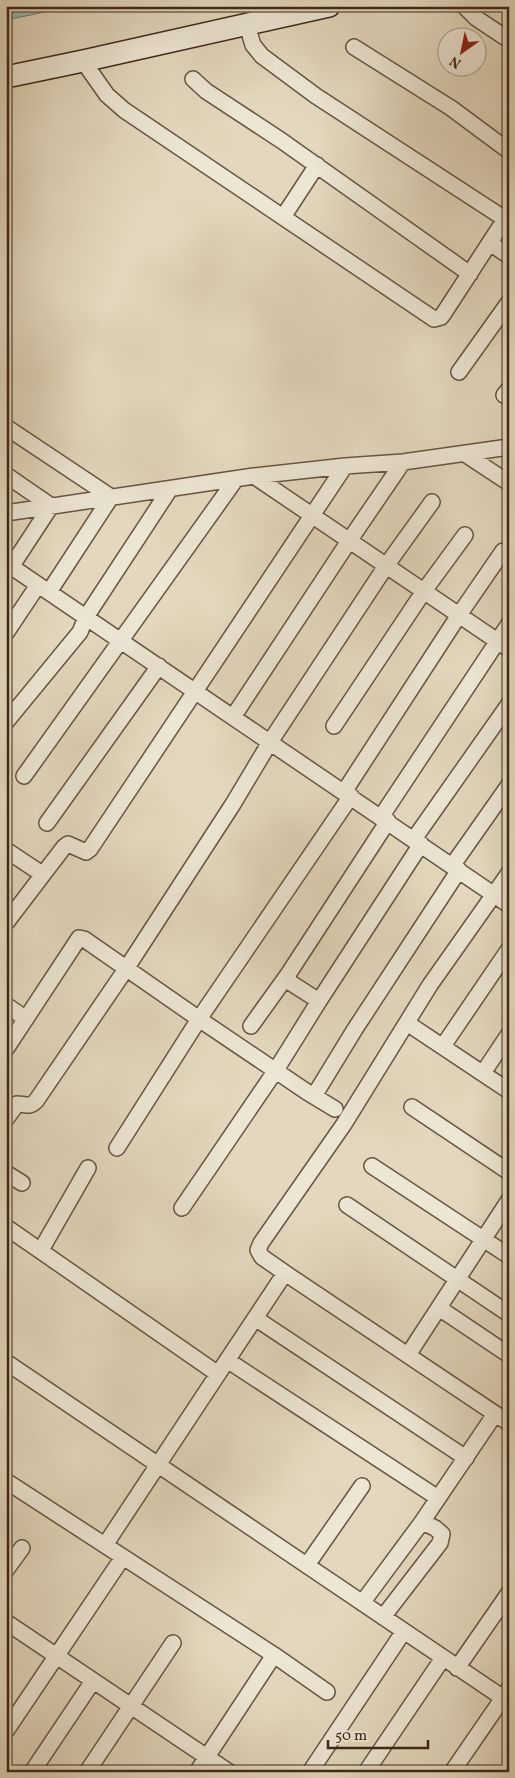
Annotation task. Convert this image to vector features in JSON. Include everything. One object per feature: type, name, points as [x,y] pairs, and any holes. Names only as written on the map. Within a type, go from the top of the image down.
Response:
[{"type":"street","points":[[6,77],[329,6]]},
{"type":"street","points":[[464,6],[476,18],[509,40]]},
{"type":"street","points":[[83,61],[115,104],[434,319],[441,316],[507,216],[316,96],[262,56],[253,45],[247,25]]},
{"type":"street","points":[[354,46],[451,108],[509,151]]},
{"type":"street","points":[[193,79],[206,91],[316,165],[470,274]]},
{"type":"street","points":[[283,217],[316,165]]},
{"type":"street","points":[[490,242],[509,256]]},
{"type":"street","points":[[460,372],[509,302]]},
{"type":"street","points":[[6,427],[111,497]]},
{"type":"street","points":[[6,513],[254,476],[403,462],[509,447]]},
{"type":"street","points":[[465,454],[509,483]]},
{"type":"street","points":[[233,717],[403,462]]},
{"type":"street","points":[[6,923],[64,847],[68,844],[86,852],[90,849],[345,466]]},
{"type":"street","points":[[6,475],[51,506]]},
{"type":"street","points":[[254,476],[503,645]]},
{"type":"street","points":[[24,776],[236,479]]},
{"type":"street","points":[[6,722],[80,632],[86,617],[170,489]]},
{"type":"street","points":[[6,633],[43,589],[111,497]]},
{"type":"street","points":[[6,1119],[17,1104],[28,1106],[36,1101],[126,970],[233,804],[270,742],[386,566],[432,502]]},
{"type":"street","points":[[51,506],[8,565],[509,905]]},
{"type":"street","points":[[334,726],[424,592],[465,535]]},
{"type":"street","points":[[117,1148],[199,1019],[348,794],[459,615],[503,551]]},
{"type":"street","points":[[251,1026],[289,973],[384,819],[503,645],[509,624]]},
{"type":"street","points":[[48,823],[159,666]]},
{"type":"street","points":[[182,1208],[276,1070],[417,842],[509,704]]},
{"type":"street","points":[[314,1096],[509,785]]},
{"type":"street","points":[[6,850],[42,874]]},
{"type":"street","points":[[509,873],[430,984],[344,1124],[258,1250],[262,1257],[285,1273],[509,1423]]},
{"type":"street","points":[[6,1049],[79,938],[84,939],[126,970],[335,1109]]},
{"type":"street","points":[[443,1046],[509,949]]},
{"type":"street","points":[[289,973],[288,978],[291,983],[319,1001]]},
{"type":"street","points":[[6,1005],[26,1019]]},
{"type":"street","points":[[407,1023],[509,1091]]},
{"type":"street","points":[[482,1073],[509,1034]]},
{"type":"street","points":[[412,1107],[509,1172]]},
{"type":"street","points":[[372,1166],[509,1256]]},
{"type":"street","points":[[41,1250],[88,1168]]},
{"type":"street","points":[[6,1173],[22,1183]]},
{"type":"street","points":[[408,1355],[509,1200]]},
{"type":"street","points":[[347,1205],[509,1314]]},
{"type":"street","points":[[6,1226],[218,1374]]},
{"type":"street","points":[[105,1545],[285,1273]]},
{"type":"street","points":[[439,1308],[509,1355]]},
{"type":"street","points":[[256,1318],[466,1458]]},
{"type":"street","points":[[227,1360],[438,1498]]},
{"type":"street","points":[[6,1362],[457,1668],[507,1696],[459,1770]]},
{"type":"street","points":[[362,1603],[422,1522],[495,1414]]},
{"type":"street","points":[[306,1565],[362,1486]]},
{"type":"street","points":[[8,1487],[105,1545],[274,1655],[327,1692]]},
{"type":"street","points":[[383,1617],[440,1543],[442,1534],[435,1528],[422,1522]]},
{"type":"street","points":[[6,1570],[22,1548]]},
{"type":"street","points":[[6,1731],[123,1557]]},
{"type":"street","points":[[457,1668],[509,1594]]},
{"type":"street","points":[[6,1622],[229,1772]]},
{"type":"street","points":[[310,1772],[404,1631]]},
{"type":"street","points":[[91,1770],[173,1643]]},
{"type":"street","points":[[197,1772],[274,1655]]},
{"type":"street","points":[[366,1772],[443,1658]]},
{"type":"street","points":[[32,1772],[94,1681]]},
{"type":"water","points":[[6,6],[74,6],[6,20]]}]
